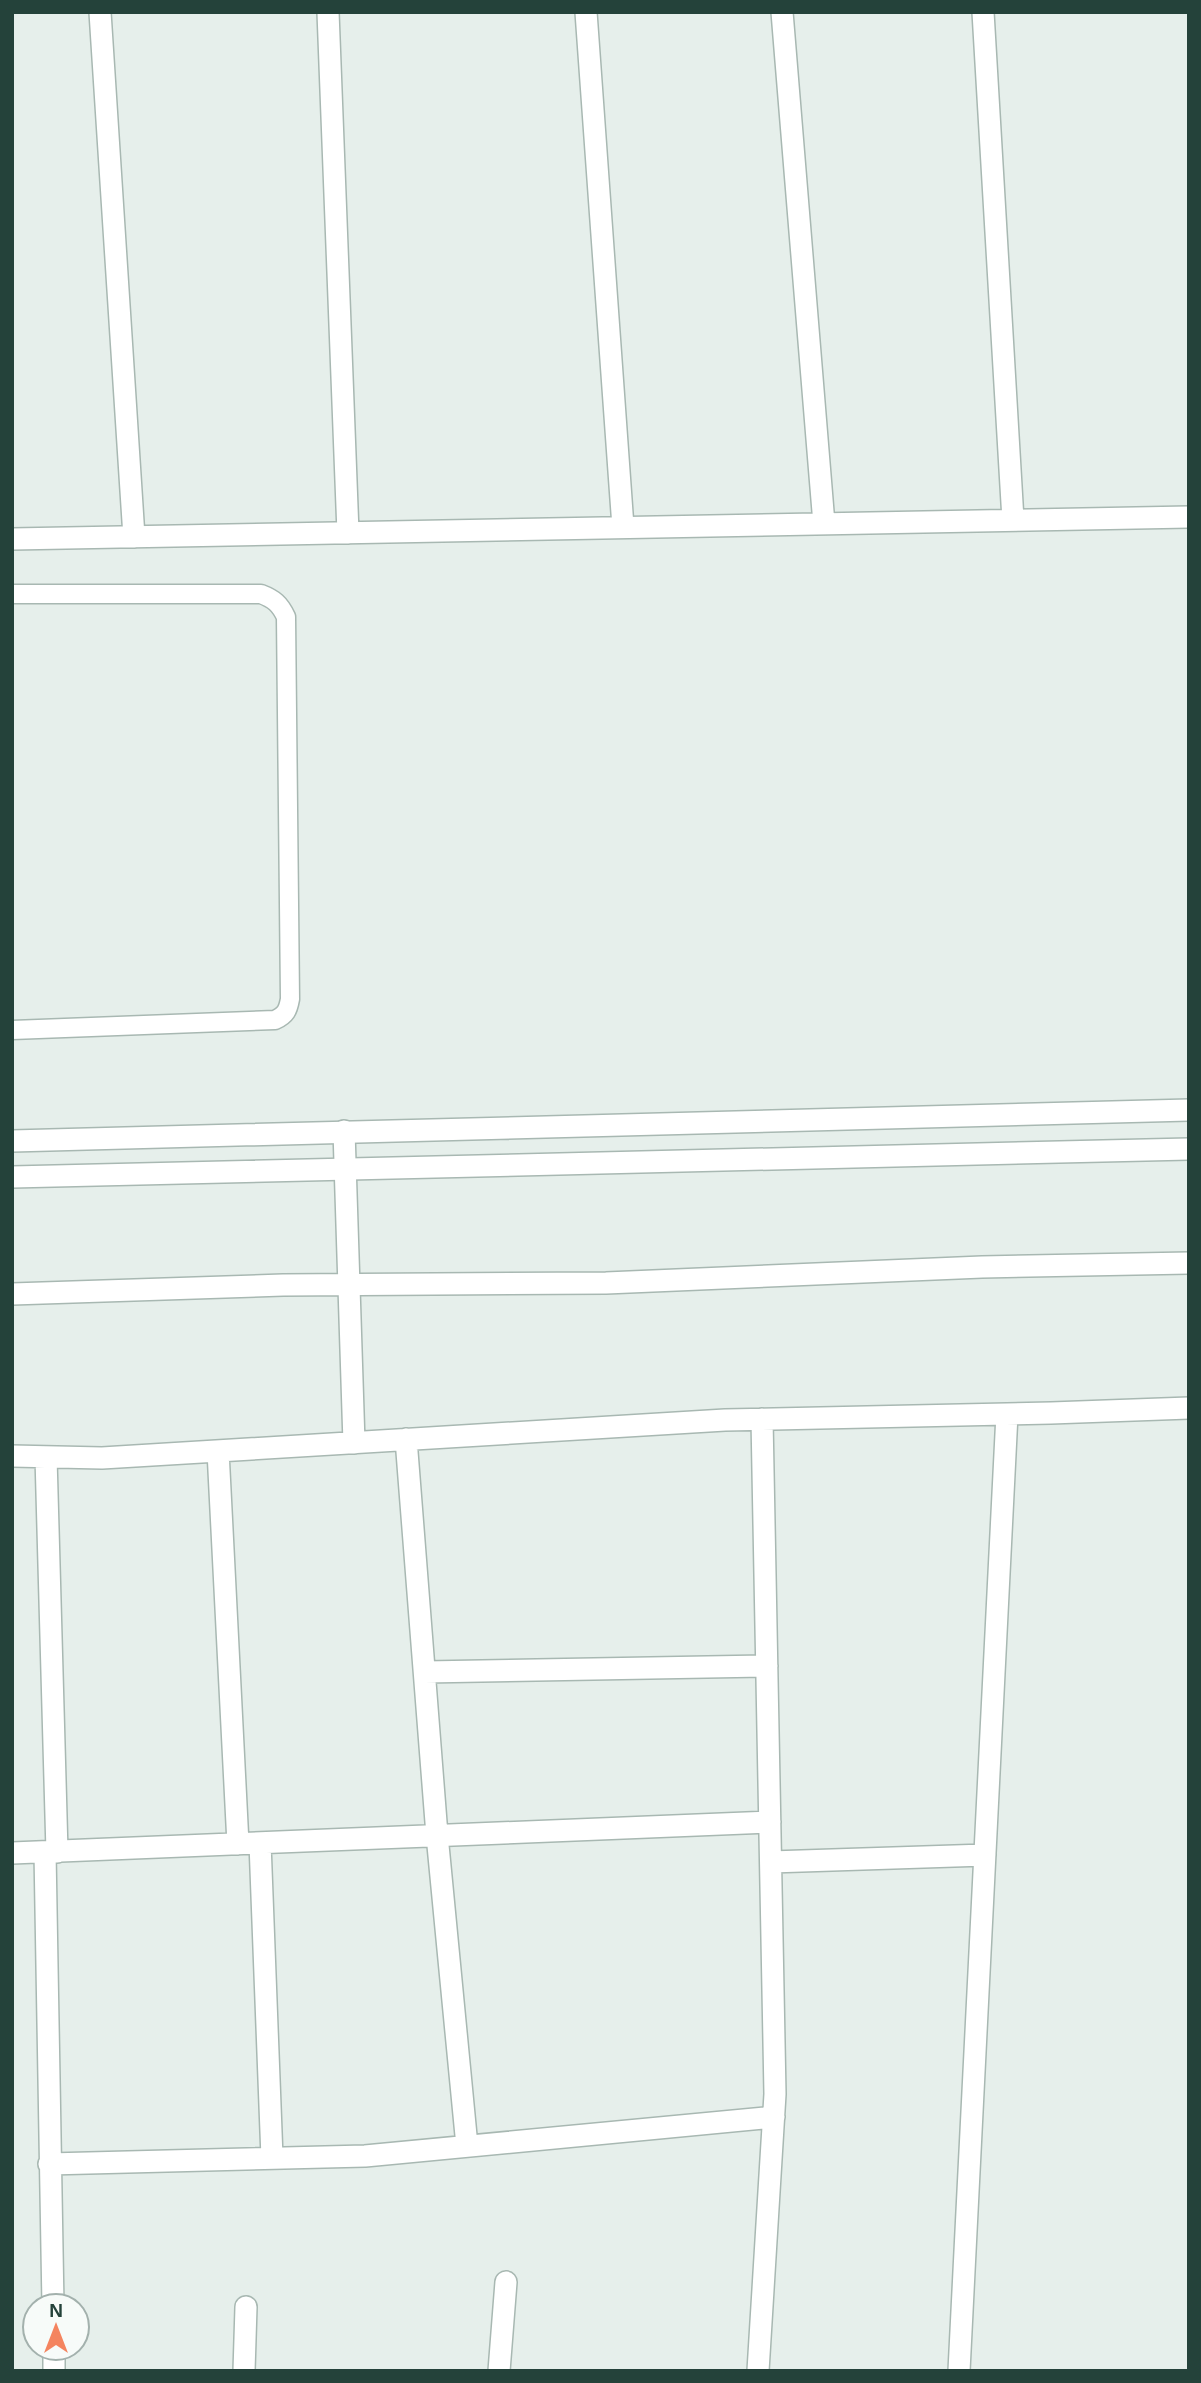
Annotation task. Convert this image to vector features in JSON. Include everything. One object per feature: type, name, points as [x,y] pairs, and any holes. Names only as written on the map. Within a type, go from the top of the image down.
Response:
[{"type":"street","points":[[100,12],[134,537]]},
{"type":"street","points":[[328,12],[348,533]]},
{"type":"street","points":[[586,12],[623,527]]},
{"type":"street","points":[[782,12],[824,524]]},
{"type":"street","points":[[983,12],[1013,520]]},
{"type":"street","points":[[12,539],[1189,517]]},
{"type":"street","points":[[12,1141],[1189,1110]]},
{"type":"street","points":[[344,1131],[354,1443]]},
{"type":"street","points":[[12,1177],[1189,1149]]},
{"type":"street","points":[[12,1294],[348,1285],[606,1283],[982,1267],[1189,1263]]},
{"type":"street","points":[[12,1456],[102,1458],[762,1419],[1189,1408]]},
{"type":"street","points":[[959,2371],[1007,1414]]},
{"type":"street","points":[[758,2371],[774,2117],[762,1419]]},
{"type":"street","points":[[407,1439],[437,1835],[467,2146]]},
{"type":"street","points":[[218,1451],[238,1844]]},
{"type":"street","points":[[46,1457],[51,1852],[49,2164],[53,2292]]},
{"type":"street","points":[[425,1672],[767,1666]]},
{"type":"street","points":[[12,1853],[770,1822]]},
{"type":"street","points":[[260,1843],[272,2158]]},
{"type":"street","points":[[771,1861],[985,1855]]},
{"type":"street","points":[[49,2164],[365,2156],[774,2117]]},
{"type":"street","points":[[499,2371],[506,2282]]},
{"type":"street","points":[[244,2371],[246,2306]]},
{"type":"lane","points":[[12,594],[261,594],[274,599],[282,607],[286,617],[290,999],[283,1017],[275,1020],[12,1030]]}]
